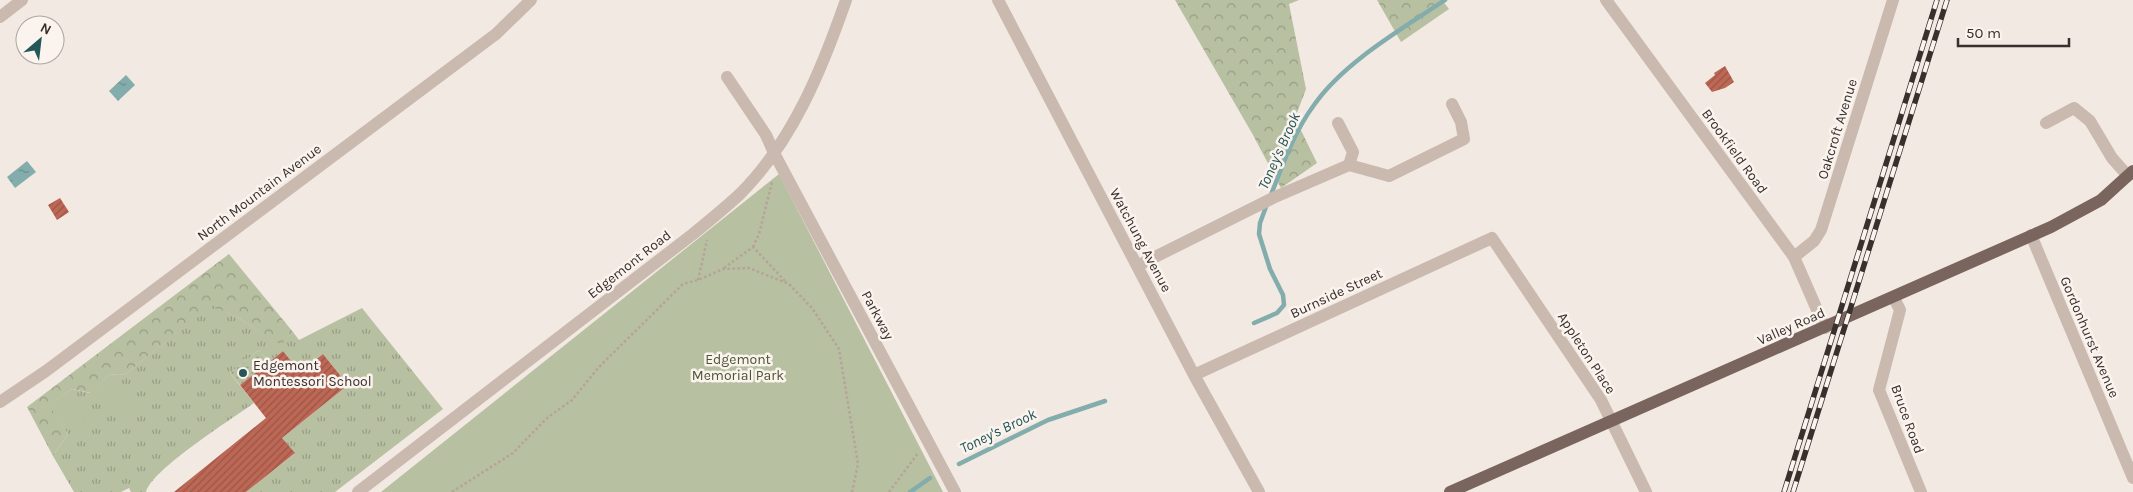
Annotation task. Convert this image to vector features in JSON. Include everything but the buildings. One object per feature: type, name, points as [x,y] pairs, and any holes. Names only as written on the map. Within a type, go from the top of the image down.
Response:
[{"type":"main road","name":"Valley Road","points":[[1450,492],[1894,298],[2071,217],[2100,200],[2130,173]]},
{"type":"street","points":[[0,17],[22,0]]},
{"type":"street","name":"North Mountain Avenue","points":[[0,402],[46,371],[496,34],[531,0]]},
{"type":"street","name":"Edgemont Road","points":[[358,492],[717,214],[740,193],[774,153],[807,97],[820,70],[846,0]]},
{"type":"street","name":"Watchung Avenue","points":[[998,0],[1194,375],[1259,492]]},
{"type":"street","name":"Brookfield Road","points":[[1606,0],[1794,258],[1826,328]]},
{"type":"street","name":"Oakcroft Avenue","points":[[1794,258],[1814,242],[1821,230],[1893,0]]},
{"type":"street","name":"Parkway","points":[[727,77],[766,135],[955,492]]},
{"type":"street","points":[[1137,266],[1269,200],[1349,166],[1389,176],[1464,139],[1461,122],[1452,104]]},
{"type":"street","points":[[2046,123],[2074,108],[2090,121],[2112,158],[2130,173]]},
{"type":"street","points":[[1338,123],[1353,152],[1349,166]]},
{"type":"street","name":"Gordonhurst Avenue","points":[[2031,235],[2133,478]]},
{"type":"street","name":"Burnside Street","points":[[1194,375],[1492,238]]},
{"type":"street","name":"Appleton Place","points":[[1492,238],[1601,400],[1646,492]]},
{"type":"street","name":"Bruce Road","points":[[1894,298],[1900,310],[1879,390],[1921,492]]},
{"type":"path","points":[[452,492],[513,453],[547,418],[572,400],[598,368],[684,284],[723,269],[752,247],[759,234],[772,182]]},
{"type":"path","points":[[698,280],[708,232]]},
{"type":"path","points":[[752,247],[812,308],[839,349],[858,464],[852,492]]},
{"type":"path","points":[[723,269],[749,268],[789,284]]},
{"type":"path","points":[[889,492],[900,480],[918,453],[930,446]]},
{"type":"green space","points":[[1175,0],[1299,0],[1289,4],[1306,89],[1295,118],[1317,163],[1281,188],[1253,135]]},
{"type":"green space","points":[[1377,0],[1442,0],[1449,9],[1401,42]]},
{"type":"green space","name":"Edgemont Memorial Park","points":[[779,174],[943,492],[381,492]]},
{"type":"green space","points":[[229,254],[293,332],[281,345],[238,318],[211,305],[126,374],[109,375],[91,393],[72,389],[49,405],[68,434],[53,456],[27,407]]},
{"type":"green space","name":"Edgemont Montessori School","points":[[211,304],[281,344],[293,332],[299,340],[362,308],[443,409],[335,492],[246,492],[294,454],[282,438],[348,385],[323,354],[300,372],[283,351],[269,362],[259,350],[230,373],[254,403],[177,458],[151,482],[146,492],[131,492],[129,488],[121,492],[74,492],[53,456],[68,434],[48,405],[72,389],[90,393],[109,375],[126,374]]},
{"type":"green space","points":[[242,341],[251,351],[234,365],[225,355]]},
{"type":"green space","points":[[259,350],[269,362],[240,385],[230,373]]},
{"type":"green space","points":[[118,377],[141,411],[124,422],[102,388]]},
{"type":"green space","points":[[71,396],[88,418],[75,428],[58,405]]},
{"type":"water","points":[[126,75],[135,85],[118,101],[109,91]]},
{"type":"water","points":[[27,161],[36,172],[15,188],[7,177]]},
{"type":"waterway","name":"Toney's Brook","points":[[1271,195],[1301,126],[1326,89],[1375,47],[1445,0]]},
{"type":"waterway","name":"Toney's Brook","points":[[1254,323],[1277,313],[1284,305],[1283,295],[1270,269],[1259,234],[1260,223],[1267,204]]},
{"type":"waterway","name":"Toney's Brook","points":[[959,464],[1048,420],[1105,401]]},
{"type":"waterway","name":"Toney's Brook","points":[[910,492],[930,478]]},
{"type":"railway","points":[[1784,492],[1937,0]]},
{"type":"railway","points":[[1793,492],[1947,0]]},
{"type":"place","name":"Edgemont Montessori School","points":[[243,373]]}]
